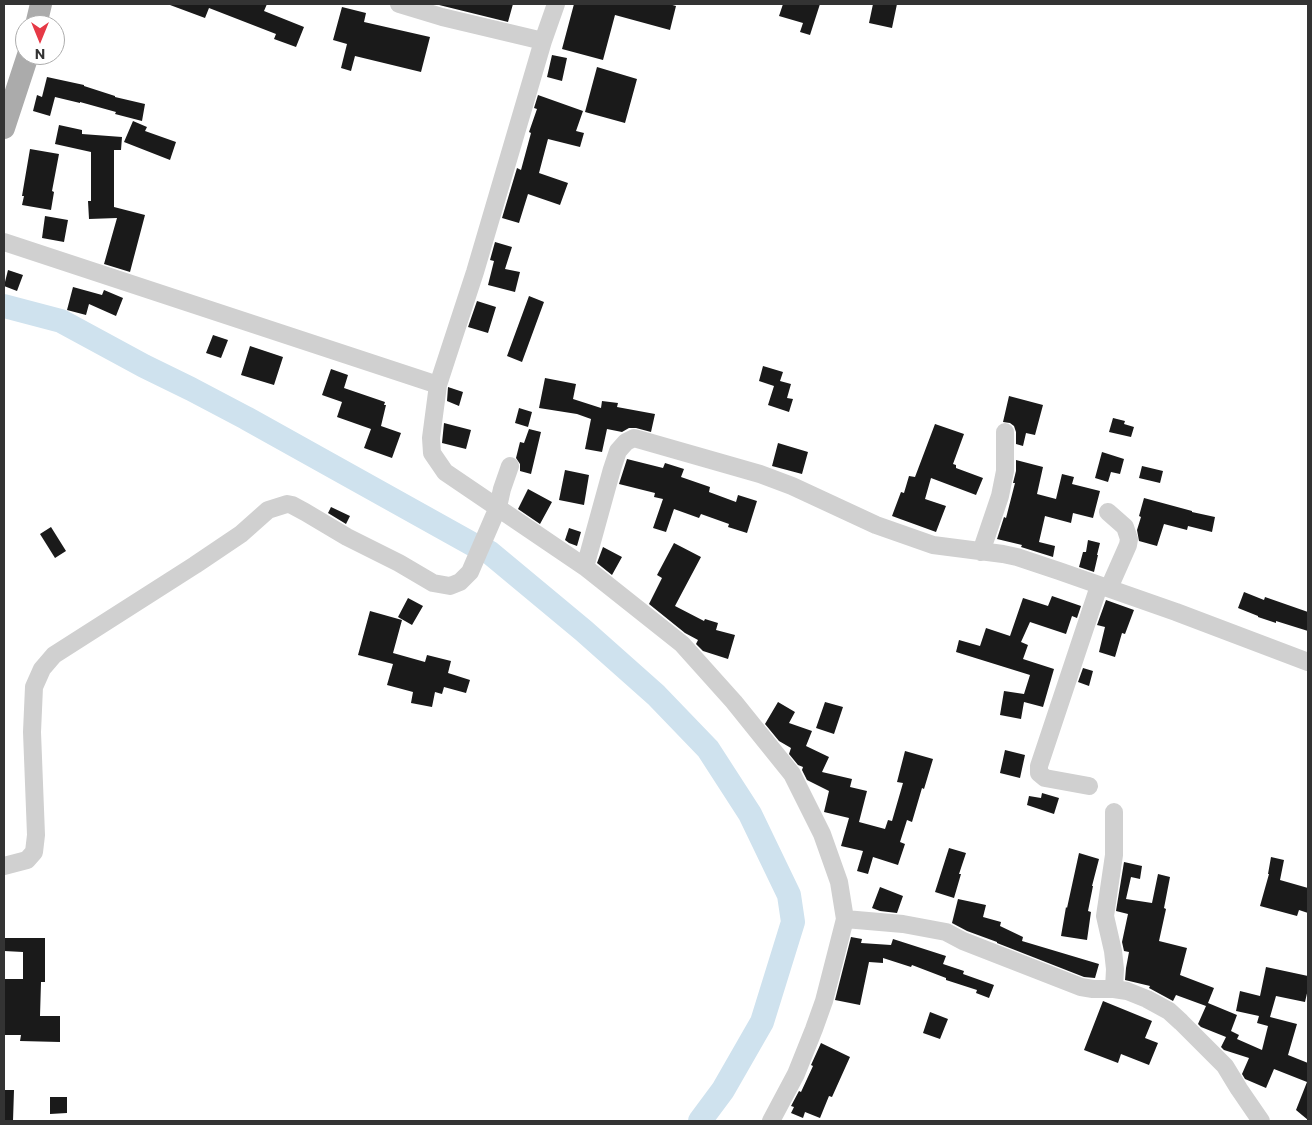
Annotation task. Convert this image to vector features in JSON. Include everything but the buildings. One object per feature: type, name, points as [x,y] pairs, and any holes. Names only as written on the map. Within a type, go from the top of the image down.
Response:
[{"type":"main road","points":[[4,128],[25,65]]},
{"type":"street","points":[[399,4],[442,17],[543,41]]},
{"type":"street","points":[[556,4],[543,41],[475,272],[438,386],[431,438],[432,453],[445,472],[585,567],[682,644],[734,702],[792,774],[822,834],[839,882],[845,919],[824,1001],[814,1029],[796,1074],[771,1121]]},
{"type":"street","points":[[4,242],[438,386]]},
{"type":"street","points":[[981,552],[1002,488],[1005,471],[1005,432]]},
{"type":"street","points":[[585,567],[618,451],[626,442],[634,438],[760,474],[801,490],[876,525],[933,545],[1017,557],[1176,612],[1308,662]]},
{"type":"street","points":[[4,866],[28,860],[34,852],[36,835],[32,732],[34,687],[42,669],[54,655],[195,565],[240,534],[268,510],[287,504],[306,512],[348,537],[399,563],[433,584],[450,586],[460,582],[470,572],[498,507],[510,466]]},
{"type":"street","points":[[1089,786],[1045,778],[1039,772],[1039,766],[1104,587],[1128,545],[1129,539],[1125,527],[1108,512]]},
{"type":"street","points":[[1114,812],[1114,855],[1106,916],[1115,969],[1114,989]]},
{"type":"street","points":[[845,919],[903,924],[946,932],[963,941],[1081,986],[1093,989],[1127,991],[1148,999],[1169,1011],[1225,1066],[1261,1121]]},
{"type":"waterway","points":[[4,306],[61,321],[246,418],[472,544]]},
{"type":"waterway","points":[[489,552],[584,631],[656,695],[708,749],[750,814],[789,895],[793,922],[762,1022],[723,1090],[700,1121]]}]
